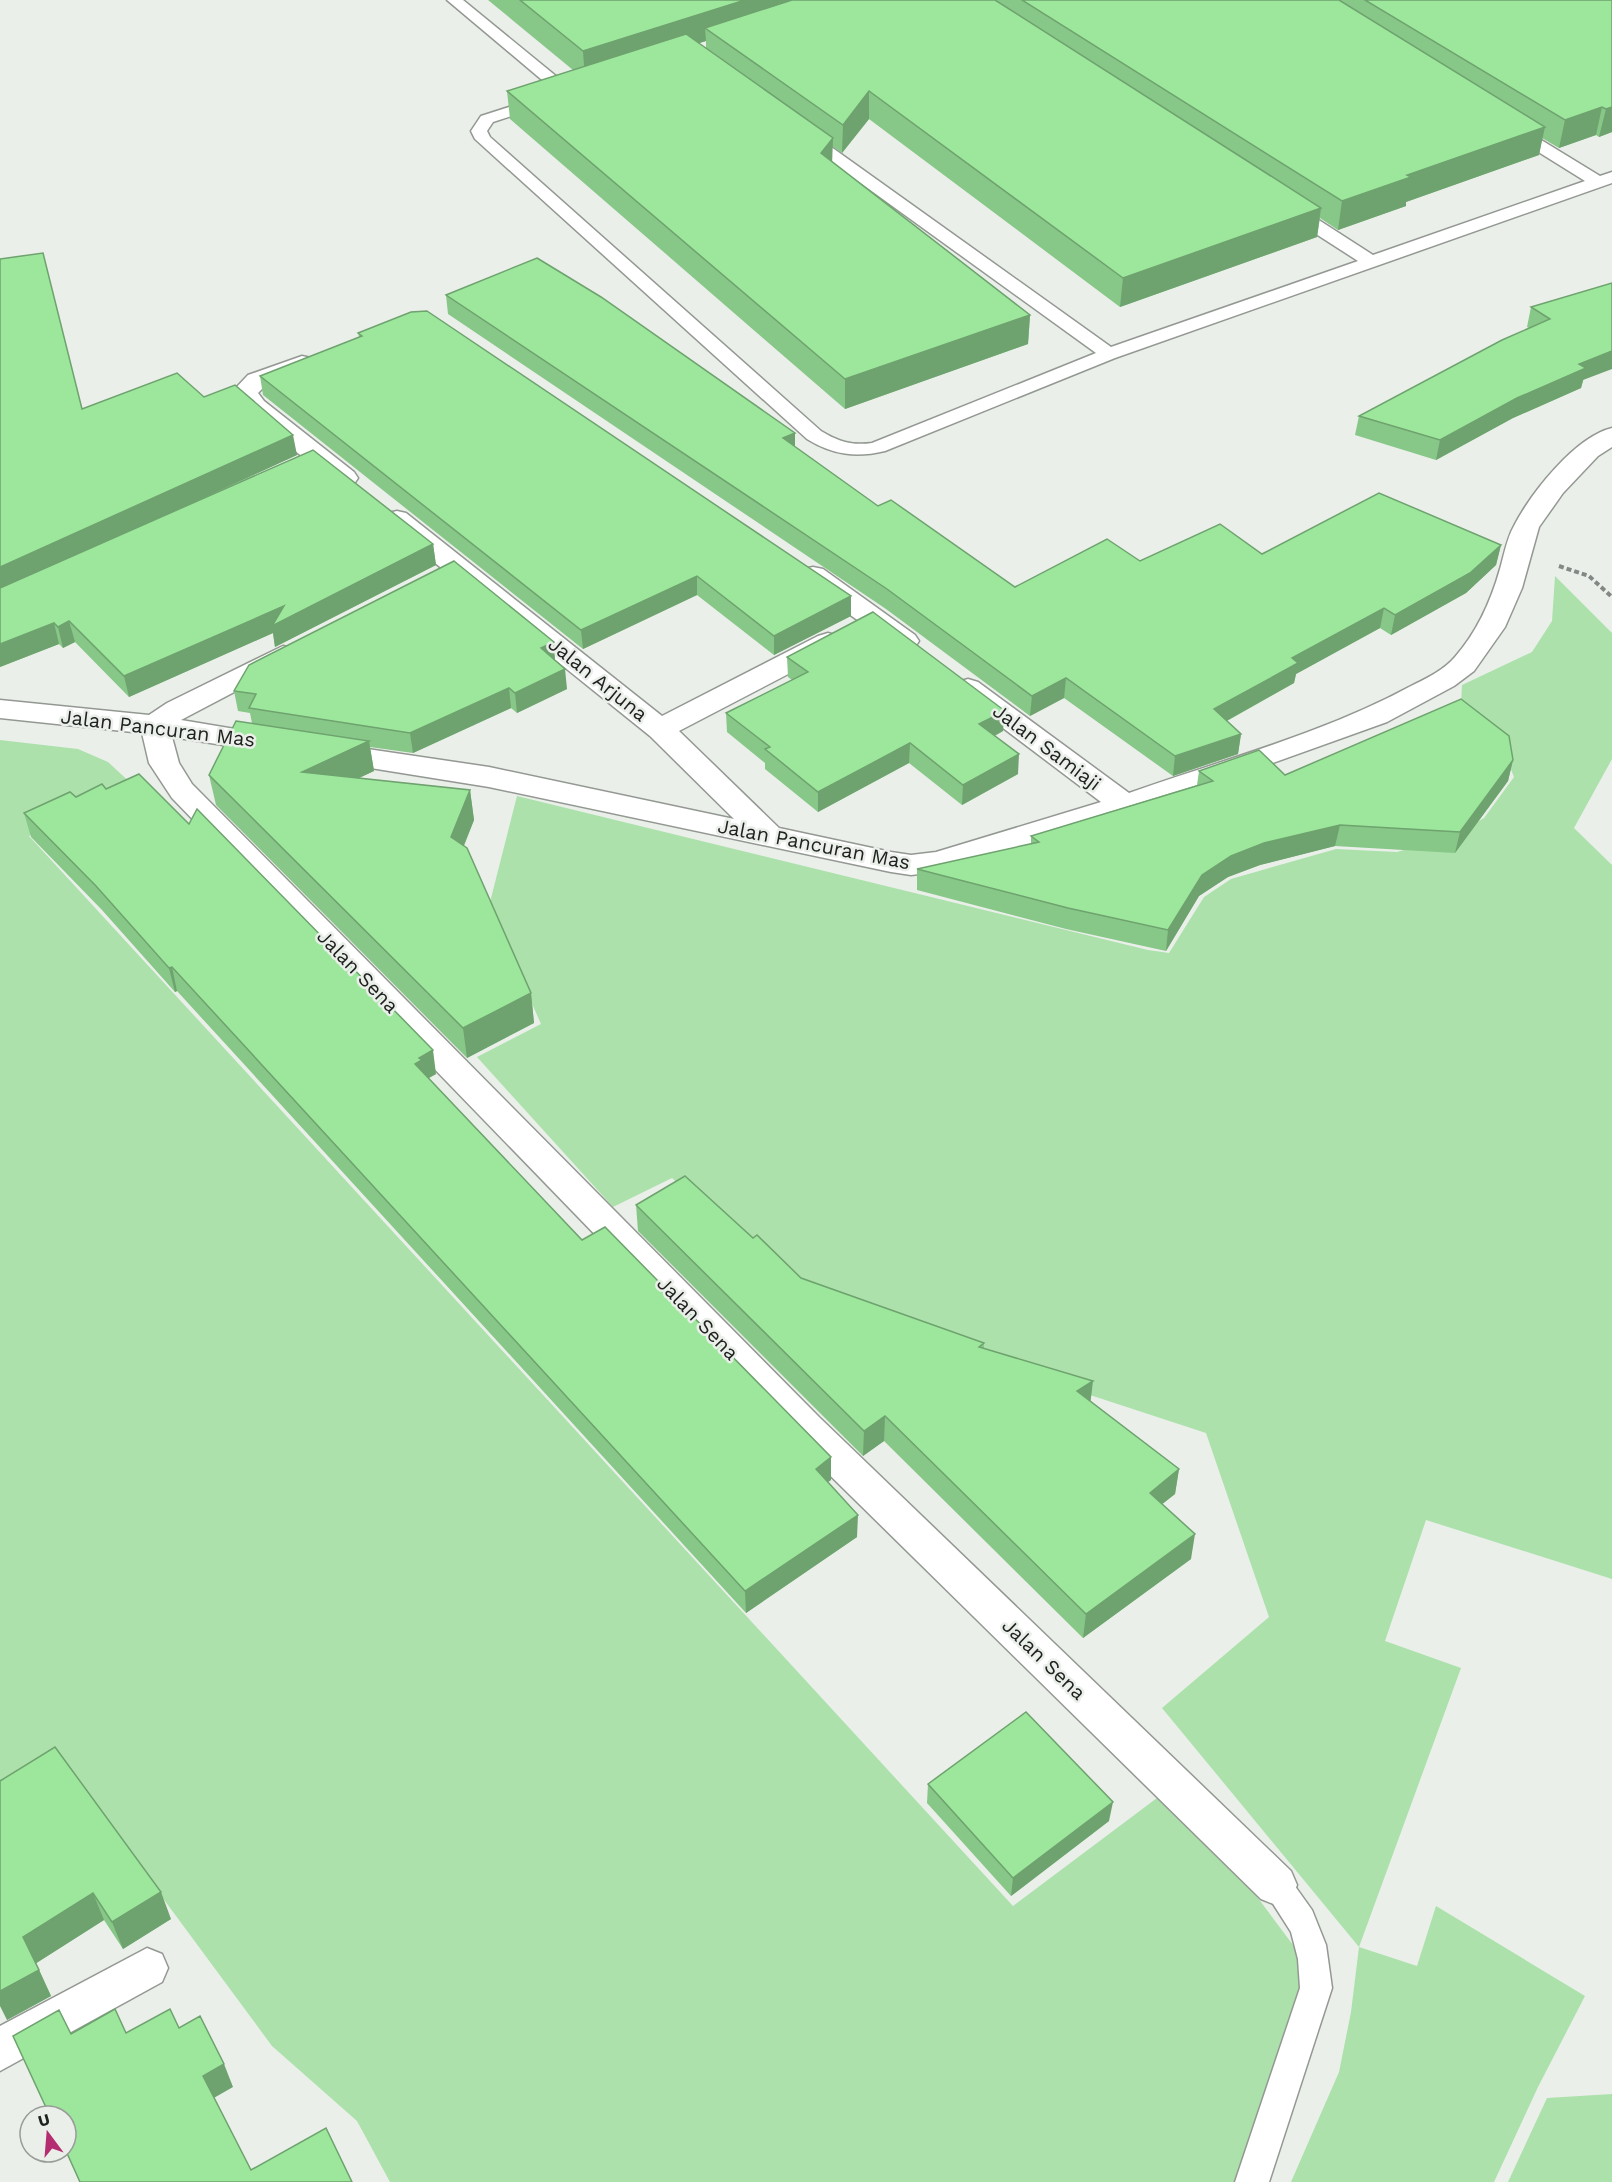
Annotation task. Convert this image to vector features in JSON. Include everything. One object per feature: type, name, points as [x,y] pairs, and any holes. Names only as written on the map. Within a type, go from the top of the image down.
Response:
[{"type":"street","name":"Jalan Arjuna","points":[[324,354],[257,380],[245,392],[255,406],[308,463],[370,498],[459,566],[660,729],[770,837]]},
{"type":"street","name":"Jalan Pancuran Mas","points":[[0,709],[153,725],[489,777],[912,865],[937,862],[1125,805],[1377,716],[1444,680],[1464,665],[1491,627],[1526,527],[1554,487],[1589,451],[1612,436]]},
{"type":"street","points":[[796,564],[921,652]]},
{"type":"street","points":[[428,582],[459,566]]},
{"type":"street","points":[[660,729],[874,618]]},
{"type":"street","points":[[153,725],[190,702],[304,645]]},
{"type":"street","name":"Jalan Samiaji","points":[[949,674],[1125,805]]},
{"type":"street","name":"Jalan Sena","points":[[153,725],[164,763],[182,791],[806,1428],[1276,1885]]},
{"type":"street","points":[[0,2050],[147,1968]]},
{"type":"lane","points":[[454,0],[573,92],[487,119],[479,131],[483,139],[814,435],[836,448],[861,451],[878,447],[1108,354],[1605,179]]},
{"type":"lane","points":[[1496,119],[1605,179]]},
{"type":"lane","points":[[797,130],[1108,354]]},
{"type":"lane","points":[[1273,198],[1372,262]]},
{"type":"lane","points":[[1252,2182],[1316,1988],[1315,1957],[1307,1929],[1293,1902],[1276,1885]]},
{"type":"path","points":[[1517,558],[1583,570],[1595,578],[1612,597]]},
{"type":"green space","points":[[1555,576],[1612,633],[1612,759],[1574,828],[1612,865],[1612,1579],[1426,1520],[1385,1641],[1461,1668],[1359,1947],[1162,1708],[1269,1617],[1206,1433],[818,1306],[802,1297],[672,1178],[613,1207],[477,1057],[541,1024],[489,906],[517,796],[1148,950],[1169,953],[1204,897],[1231,879],[1336,849],[1397,852],[1453,836],[1484,818],[1514,777],[1506,757],[1461,704],[1462,685],[1532,652],[1552,621]]},
{"type":"green space","points":[[0,740],[78,749],[108,762],[134,786],[29,836],[1013,1906],[1157,1798],[1237,1870],[1305,1961],[1325,2007],[1253,2182],[390,2182],[357,2121],[272,2046],[66,1767],[0,1808]]},
{"type":"green space","points":[[1436,1906],[1585,1996],[1538,2087],[1494,2182],[1291,2182],[1339,2072],[1351,2012],[1359,1947],[1417,1966]]},
{"type":"green space","points":[[1612,2094],[1612,2182],[1508,2182],[1547,2098]]},
{"type":"building","points":[[520,0],[745,0],[583,51]]},
{"type":"building","points":[[792,0],[995,0],[1321,208],[1123,278],[869,91],[843,125],[705,28]]},
{"type":"building","points":[[1022,0],[1339,0],[1545,127],[1407,175],[1411,177],[1342,201]]},
{"type":"building","points":[[1365,0],[1612,0],[1612,107],[1606,109],[1602,107],[1565,120]]},
{"type":"building","points":[[686,34],[833,138],[821,153],[1030,315],[845,379],[507,91]]},
{"type":"building","points":[[43,253],[82,409],[177,373],[204,397],[235,385],[293,435],[0,567],[0,259]]},
{"type":"building","points":[[537,258],[601,297],[795,433],[783,438],[878,506],[891,500],[1015,587],[1107,539],[1140,561],[1220,524],[1262,554],[1379,493],[1501,545],[1470,573],[1395,615],[1384,608],[1292,658],[1298,663],[1214,709],[1241,734],[1175,756],[1066,678],[1032,696],[887,589],[446,295]]},
{"type":"building","points":[[1612,283],[1612,351],[1579,364],[1586,368],[1517,398],[1440,440],[1359,416],[1502,340],[1550,319],[1531,307]]},
{"type":"building","points":[[427,311],[851,596],[774,636],[697,576],[581,630],[260,376],[362,336],[358,333],[411,312]]},
{"type":"building","points":[[313,450],[433,544],[272,626],[284,606],[124,676],[69,621],[58,627],[54,623],[0,644],[0,588]]},
{"type":"building","points":[[454,561],[554,642],[541,648],[565,669],[515,693],[509,688],[410,733],[249,708],[256,694],[234,691],[249,665]]},
{"type":"building","points":[[873,612],[1005,711],[979,724],[1019,754],[963,785],[910,743],[818,792],[765,749],[770,747],[726,713],[808,672],[787,657]]},
{"type":"building","points":[[1461,699],[1509,736],[1513,760],[1460,832],[1340,825],[1264,843],[1231,856],[1202,875],[1168,930],[1068,908],[917,869],[1039,842],[1031,836],[1213,781],[1199,771],[1259,750],[1285,775]]},
{"type":"building","points":[[236,721],[369,741],[302,772],[470,790],[451,837],[467,848],[531,993],[463,1028],[209,775]]},
{"type":"building","points":[[139,774],[189,824],[197,809],[433,1050],[419,1058],[422,1060],[415,1064],[582,1240],[605,1227],[831,1457],[816,1469],[858,1515],[745,1591],[172,967],[169,968],[96,886],[24,813],[70,792],[76,797],[102,784],[106,789]]},
{"type":"building","points":[[685,1176],[753,1238],[757,1235],[801,1278],[984,1343],[979,1347],[1093,1381],[1077,1391],[1179,1469],[1150,1493],[1195,1534],[1086,1614],[885,1416],[864,1431],[636,1205]]},
{"type":"building","points":[[1026,1712],[1113,1802],[1013,1878],[928,1784]]},
{"type":"building","points":[[55,1747],[161,1892],[112,1922],[93,1893],[23,1937],[39,1970],[0,1991],[0,1781]]},
{"type":"building","points":[[115,2009],[126,2033],[170,2009],[179,2028],[200,2016],[224,2064],[203,2076],[251,2170],[326,2128],[352,2182],[80,2182],[72,2164],[78,2164],[78,2104],[44,2104],[13,2036],[59,2010],[71,2034]]}]
